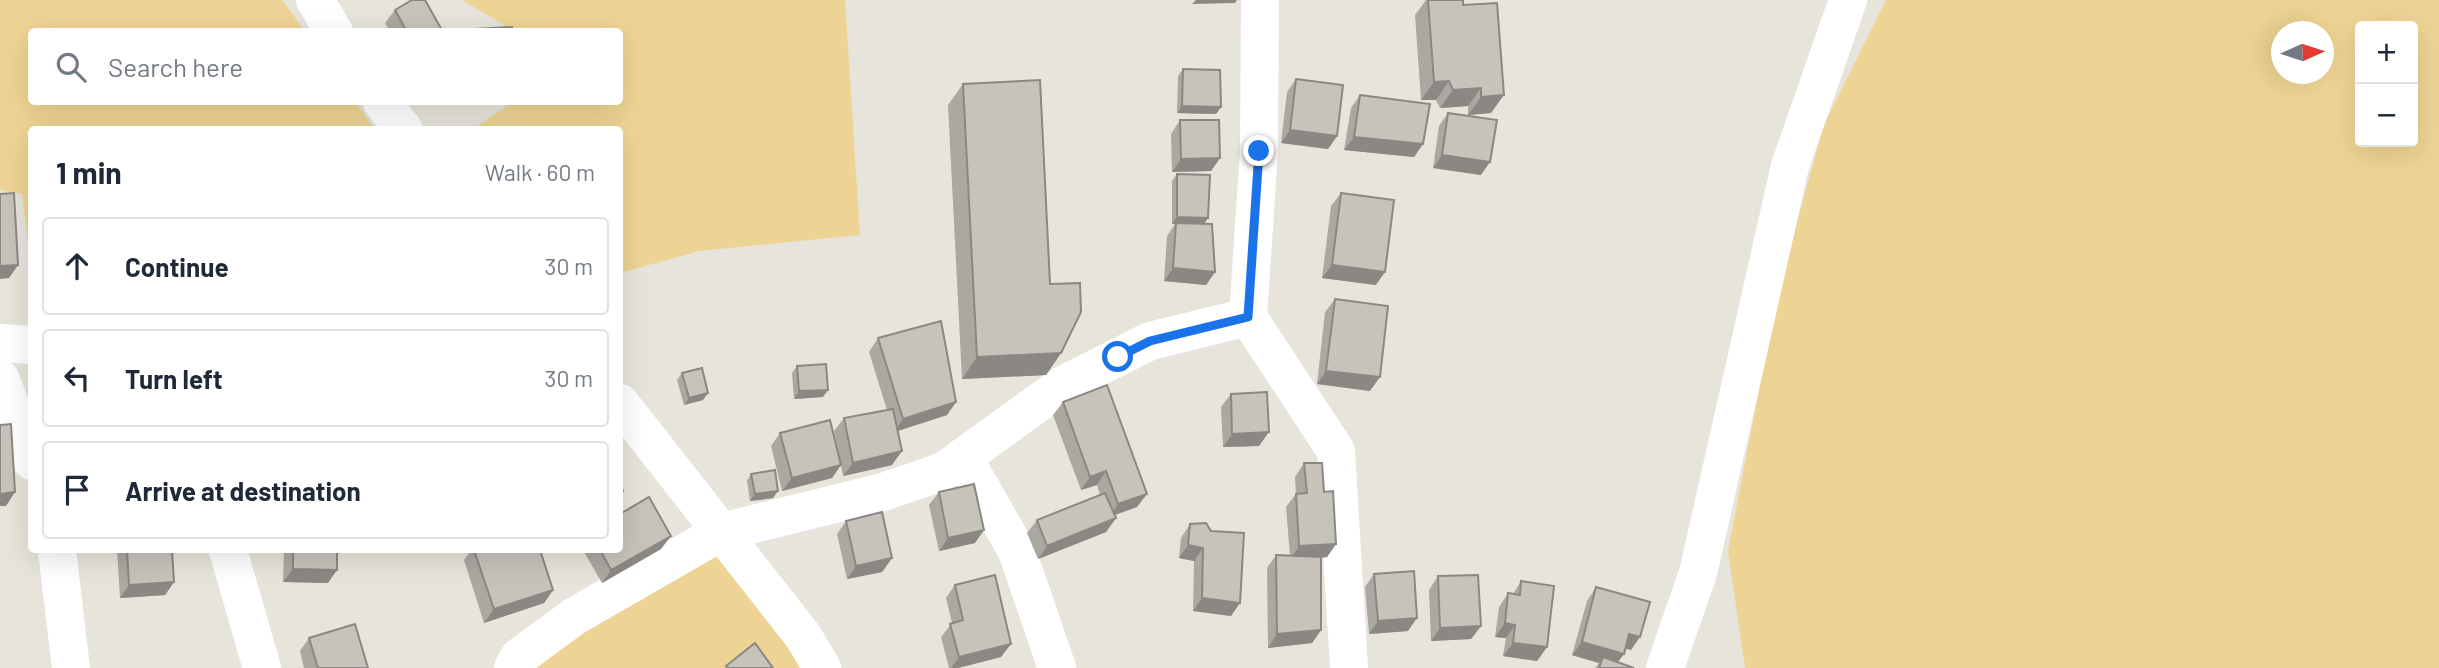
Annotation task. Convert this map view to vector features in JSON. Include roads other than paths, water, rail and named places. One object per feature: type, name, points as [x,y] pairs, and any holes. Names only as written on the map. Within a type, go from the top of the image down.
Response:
[{"type":"street","points":[[316,0],[332,28]]},
{"type":"street","points":[[1260,0],[1259,151],[1248,317],[1336,451],[1349,668]]},
{"type":"street","points":[[1665,668],[1698,573],[1790,166],[1848,0]]},
{"type":"street","points":[[384,105],[401,126]]},
{"type":"street","points":[[513,668],[519,657],[575,615],[721,532],[883,492],[944,471],[1063,384],[1150,341],[1248,317]]},
{"type":"street","points":[[0,342],[28,345]]},
{"type":"street","points":[[0,378],[28,451]]},
{"type":"street","points":[[623,407],[803,636],[822,668]]},
{"type":"street","points":[[963,457],[1017,551],[1057,668]]},
{"type":"street","points":[[57,553],[71,668]]},
{"type":"street","points":[[230,553],[262,668]]}]
